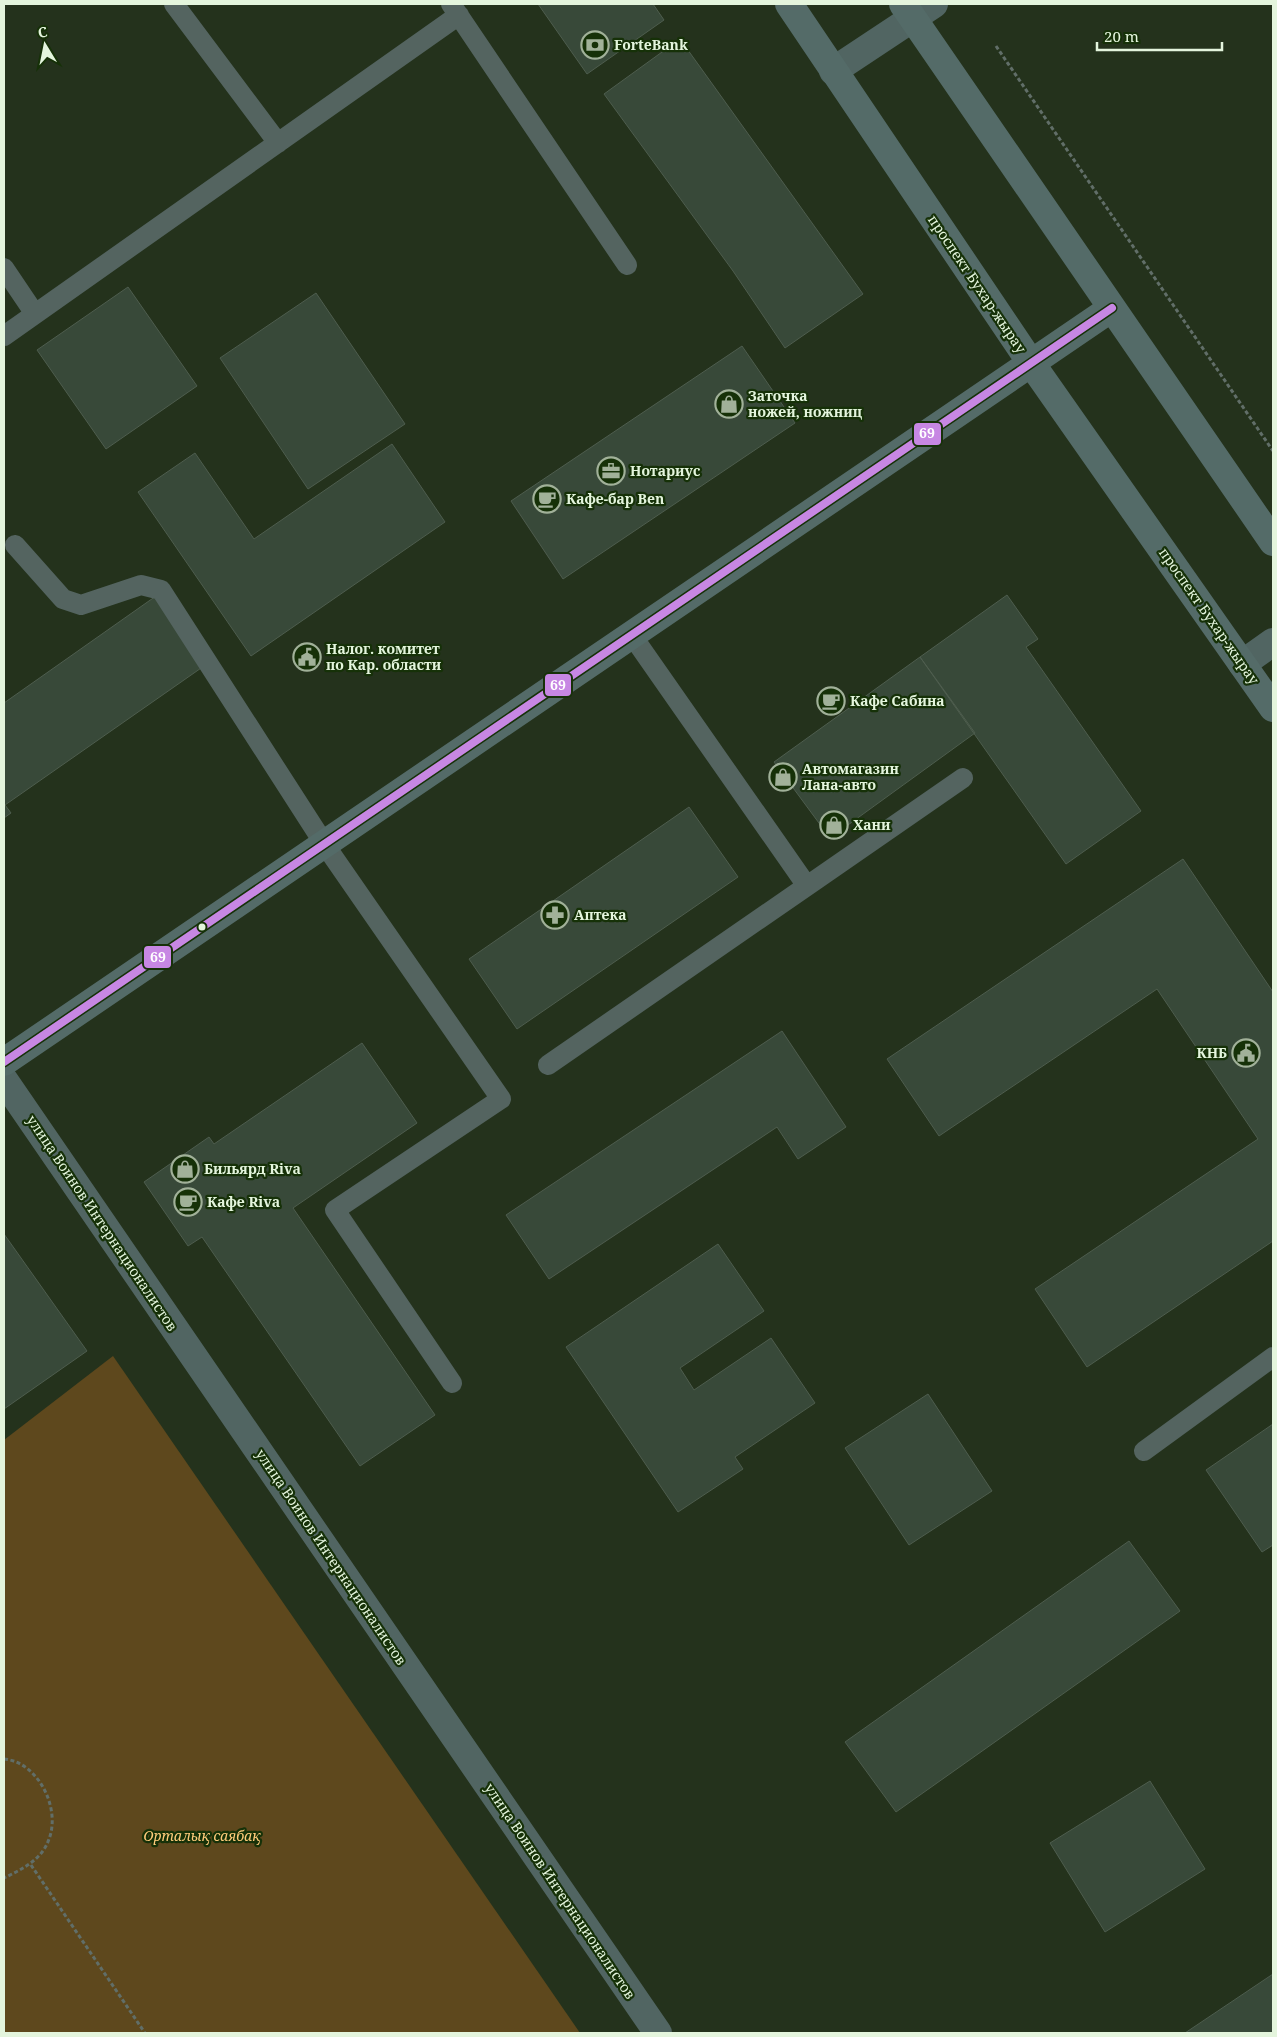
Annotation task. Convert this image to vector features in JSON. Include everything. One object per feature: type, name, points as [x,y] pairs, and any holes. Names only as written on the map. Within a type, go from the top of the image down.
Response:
[{"type":"main road","name":"проспект Бухар-жырау","points":[[790,4],[833,71],[1031,363],[1273,708]]},
{"type":"main road","points":[[833,71],[917,9],[1112,308],[1273,542]]},
{"type":"main road","points":[[4,1062],[1112,308]]},
{"type":"main road","points":[[1242,664],[1273,642]]},
{"type":"main road","name":"улица Воинов Интернационалистов","points":[[4,1080],[658,2033]]},
{"type":"lane","points":[[174,4],[278,143]]},
{"type":"lane","points":[[4,336],[278,143],[455,9],[627,265]]},
{"type":"lane","points":[[4,268],[34,314]]},
{"type":"lane","points":[[15,545],[63,599],[81,605],[141,585],[161,590],[324,844],[500,1099],[336,1210],[452,1383]]},
{"type":"lane","points":[[631,634],[807,886]]},
{"type":"lane","points":[[548,1065],[963,778]]},
{"type":"lane","points":[[1144,1451],[1273,1357]]},
{"type":"path","points":[[996,46],[1273,452]]},
{"type":"path","points":[[4,1759],[13,1760],[39,1779],[53,1807],[50,1839],[31,1865],[4,1878]]},
{"type":"path","points":[[31,1865],[145,2033]]},
{"type":"green space","name":"Орталық саябақ","points":[[113,1356],[580,2033],[4,2033],[4,1440]]},
{"type":"building","points":[[538,4],[653,4],[664,20],[587,74]]},
{"type":"building","points":[[680,39],[863,294],[785,348],[733,271],[604,94]]},
{"type":"building","points":[[128,287],[197,386],[106,449],[37,350]]},
{"type":"building","points":[[316,293],[405,424],[308,489],[220,358]]},
{"type":"building","points":[[742,346],[795,423],[563,579],[511,501]]},
{"type":"building","points":[[392,444],[445,522],[251,656],[138,492],[195,453],[254,539]]},
{"type":"building","points":[[1007,595],[1038,639],[1026,647],[1141,811],[1066,864],[920,657]]},
{"type":"building","points":[[156,596],[204,666],[5,805],[11,813],[4,818],[4,703]]},
{"type":"building","points":[[920,657],[975,733],[830,838],[774,762]]},
{"type":"building","points":[[689,807],[738,877],[517,1029],[469,959]]},
{"type":"building","points":[[1183,859],[1273,992],[1273,1241],[1087,1367],[1035,1289],[1258,1139],[1157,989],[939,1136],[887,1059]]},
{"type":"building","points":[[782,1031],[846,1127],[798,1159],[777,1127],[549,1279],[506,1215]]},
{"type":"building","points":[[362,1043],[417,1123],[293,1208],[435,1415],[360,1466],[202,1237],[188,1246],[144,1182],[209,1137],[214,1144]]},
{"type":"building","points":[[4,1234],[87,1351],[4,1409]]},
{"type":"building","points":[[718,1244],[764,1311],[680,1368],[694,1390],[771,1338],[815,1403],[735,1457],[743,1469],[678,1512],[566,1347]]},
{"type":"building","points":[[928,1394],[992,1491],[909,1545],[845,1448]]},
{"type":"building","points":[[1273,1424],[1273,1545],[1262,1552],[1206,1470]]},
{"type":"building","points":[[1129,1541],[1180,1611],[896,1812],[845,1742]]},
{"type":"building","points":[[1150,1781],[1205,1869],[1105,1932],[1050,1843]]},
{"type":"building","points":[[1273,1974],[1273,2033],[1185,2033]]},
{"type":"transit line","name":"69","points":[[4,1062],[1112,308]]},
{"type":"place","name":"ForteBank","points":[[595,45]]},
{"type":"place","name":"Заточка ножей, ножниц","points":[[729,404]]},
{"type":"place","name":"Нотариус","points":[[611,471]]},
{"type":"place","name":"Кафе-бар Ben","points":[[547,499]]},
{"type":"place","name":"Налог. комитет по Кар. области","points":[[307,657]]},
{"type":"place","name":"Кафе Сабина","points":[[831,701]]},
{"type":"place","name":"Автомагазин Лана-авто","points":[[783,777]]},
{"type":"place","name":"Хани","points":[[834,825]]},
{"type":"place","name":"Аптека","points":[[555,915]]},
{"type":"place","name":"КНБ","points":[[1246,1053]]},
{"type":"place","name":"Бильярд Riva","points":[[185,1169]]},
{"type":"place","name":"Кафе Riva","points":[[188,1202]]}]
